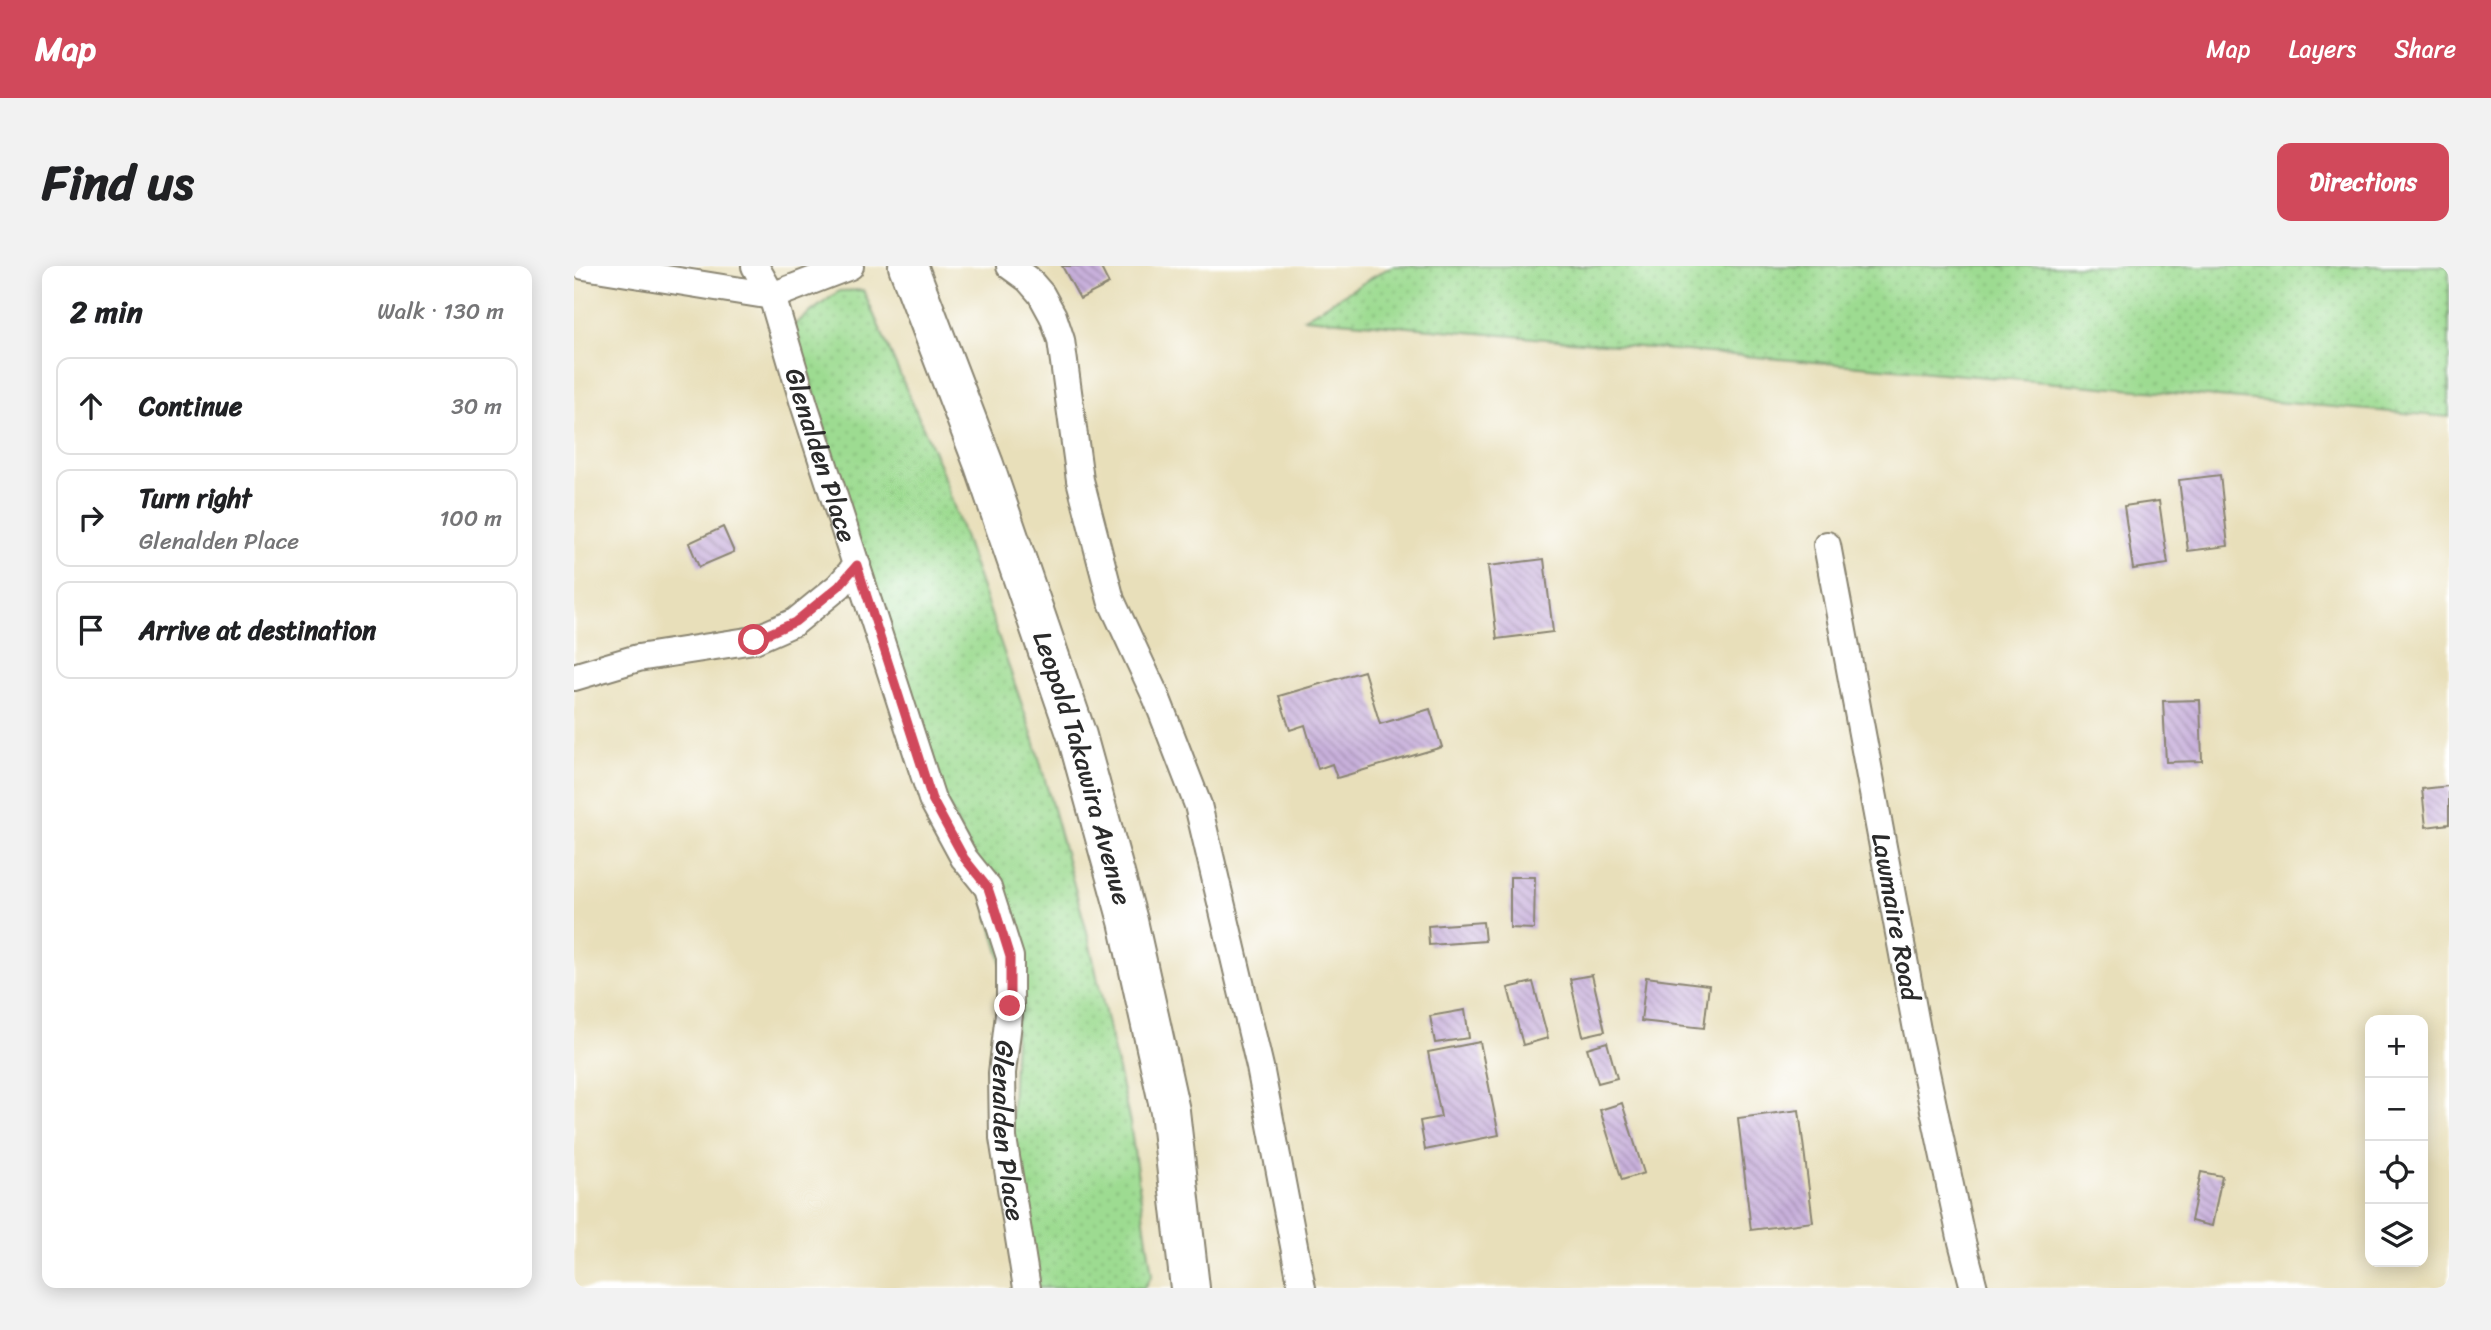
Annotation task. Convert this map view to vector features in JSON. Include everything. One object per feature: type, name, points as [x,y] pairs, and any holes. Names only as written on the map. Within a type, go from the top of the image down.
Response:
[{"type":"highway","name":"Leopold Takawira Avenue","points":[[908,266],[984,465],[1081,749],[1128,921],[1170,1111],[1190,1288]]},
{"type":"street","points":[[584,266],[772,296],[850,266]]},
{"type":"street","name":"Glenalden Place","points":[[755,266],[772,296],[804,404],[932,799],[964,858],[988,888],[1010,957],[1010,1006],[1002,1073],[1003,1138],[1027,1288]]},
{"type":"street","points":[[1010,266],[1028,279],[1041,294],[1053,316],[1061,340],[1080,480],[1111,600],[1157,699],[1198,805],[1260,1067],[1302,1288]]},
{"type":"street","name":"Lawmaire Road","points":[[1827,545],[1917,1030],[1974,1288]]},
{"type":"street","points":[[574,677],[638,658],[754,640],[795,622],[839,586],[857,565]]},
{"type":"green space","points":[[1392,266],[2449,266],[2449,417],[1304,318]]},
{"type":"green space","points":[[863,290],[940,466],[1034,740],[1087,932],[1130,1123],[1152,1275],[1144,1288],[1035,1288],[1011,1131],[1016,1014],[971,852],[942,791],[865,563],[794,325],[839,291]]},
{"type":"building","points":[[1062,266],[1100,266],[1109,284],[1080,299]]},
{"type":"building","points":[[2220,475],[2228,546],[2188,551],[2179,480]]},
{"type":"building","points":[[2159,501],[2168,564],[2133,569],[2124,506]]},
{"type":"building","points":[[723,527],[734,552],[699,567],[689,543]]},
{"type":"building","points":[[1544,559],[1553,632],[1497,639],[1488,566]]},
{"type":"building","points":[[1364,671],[1380,724],[1430,709],[1442,747],[1337,778],[1332,764],[1318,769],[1305,725],[1290,730],[1279,696]]},
{"type":"building","points":[[2200,700],[2202,761],[2166,762],[2163,701]]},
{"type":"building","points":[[2449,786],[2449,824],[2426,827],[2422,789]]},
{"type":"building","points":[[1510,877],[1535,877],[1534,929],[1510,928]]},
{"type":"building","points":[[1483,922],[1485,941],[1429,945],[1428,926]]},
{"type":"building","points":[[1592,975],[1605,1031],[1583,1036],[1570,979]]},
{"type":"building","points":[[1646,977],[1709,985],[1704,1028],[1641,1021]]},
{"type":"building","points":[[1533,982],[1548,1038],[1523,1045],[1508,988]]},
{"type":"building","points":[[1465,1010],[1469,1038],[1435,1043],[1430,1016]]},
{"type":"building","points":[[1480,1042],[1499,1135],[1425,1150],[1420,1121],[1441,1117],[1428,1052]]},
{"type":"building","points":[[1607,1042],[1617,1078],[1598,1083],[1587,1048]]},
{"type":"building","points":[[1622,1103],[1644,1173],[1622,1180],[1600,1110]]},
{"type":"building","points":[[1799,1110],[1813,1222],[1751,1230],[1738,1118]]},
{"type":"building","points":[[2201,1172],[2222,1176],[2212,1226],[2191,1221]]},
{"type":"route","points":[[754,640],[795,622],[839,586],[857,565],[932,799],[964,858],[988,888],[1010,957],[1010,1006]]}]
